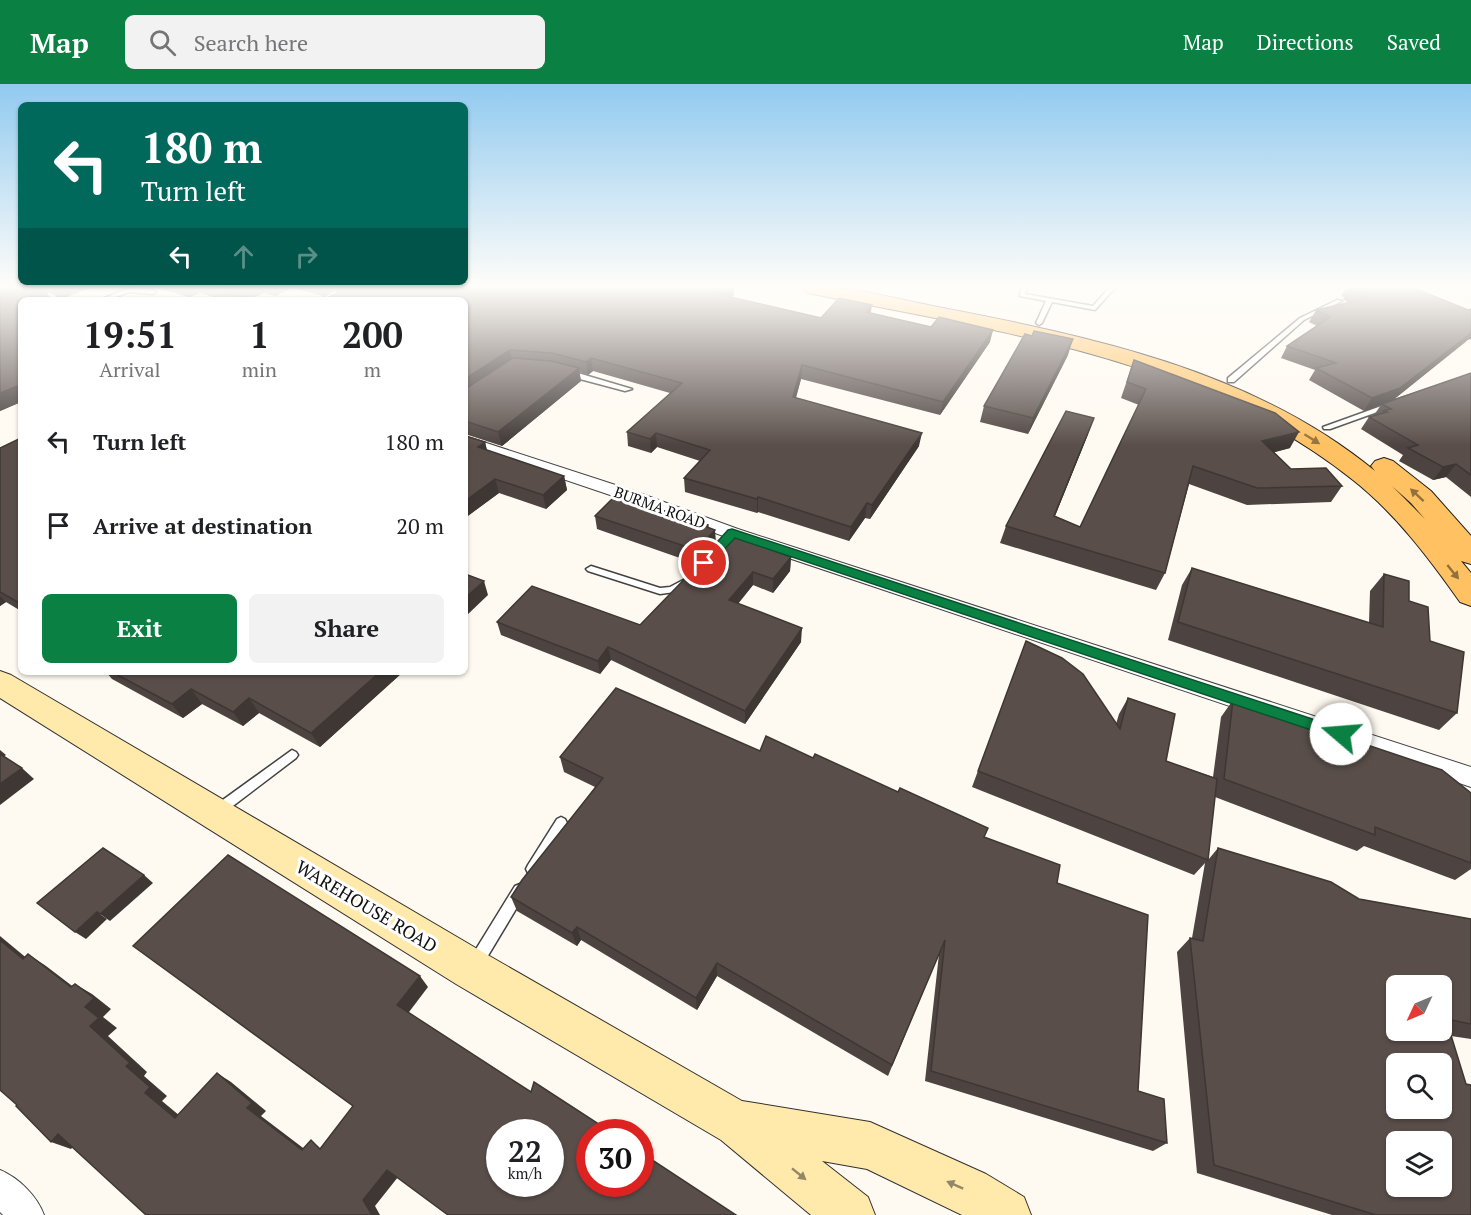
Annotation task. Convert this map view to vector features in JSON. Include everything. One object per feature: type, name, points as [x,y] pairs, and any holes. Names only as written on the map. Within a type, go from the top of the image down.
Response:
[{"type":"main road","points":[[1058,341],[1110,352],[1189,378],[1283,420],[1363,474],[1412,522],[1471,595]]},
{"type":"main road","points":[[1108,341],[1231,380],[1278,400],[1327,427],[1384,466],[1420,497],[1471,554]]},
{"type":"main road","name":"WAREHOUSE ROAD","points":[[0,683],[471,969],[737,1124],[850,1215]]},
{"type":"main road","name":"WAREHOUSE ROAD","points":[[737,1124],[870,1146],[969,1191],[1006,1215]]},
{"type":"street","name":"BURMA ROAD","points":[[468,442],[628,495],[729,537],[1471,777]]},
{"type":"street","points":[[0,1187],[27,1215]]},
{"type":"lane","points":[[1231,380],[1277,341]]},
{"type":"lane","points":[[554,370],[628,389]]},
{"type":"lane","points":[[1327,427],[1396,404]]},
{"type":"lane","points":[[591,569],[660,591],[672,590],[690,579],[697,571]]},
{"type":"lane","points":[[214,813],[292,754]]},
{"type":"lane","points":[[471,969],[561,823]]},
{"type":"building","points":[[0,341],[18,341],[18,386],[0,393]]},
{"type":"building","points":[[468,341],[986,341],[943,402],[802,365],[793,397],[922,433],[872,505],[867,503],[851,527],[758,497],[757,499],[684,478],[710,450],[656,433],[650,439],[627,432],[682,383],[591,358],[586,362],[552,353],[510,350],[468,377]]},
{"type":"building","points":[[1021,341],[1072,341],[1033,418],[984,406]]},
{"type":"building","points":[[1295,341],[1461,341],[1400,388],[1372,398],[1316,368],[1336,363],[1287,346]]},
{"type":"building","points":[[513,358],[551,361],[579,368],[498,432],[468,422],[468,387]]},
{"type":"building","points":[[1134,360],[1275,413],[1299,432],[1262,441],[1291,469],[1326,468],[1342,486],[1257,488],[1193,466],[1165,573],[1006,526],[1066,411],[1094,418],[1054,516],[1080,527],[1146,389],[1127,382]]},
{"type":"building","points":[[1471,373],[1471,475],[1456,464],[1443,467],[1408,448],[1418,445],[1369,417],[1391,409],[1382,404]]},
{"type":"building","points":[[468,437],[485,442],[478,447],[564,476],[543,495],[495,479],[468,499]]},
{"type":"building","points":[[18,439],[18,602],[0,592],[0,448]]},
{"type":"building","points":[[616,495],[708,525],[707,527],[715,530],[696,550],[595,516]]},
{"type":"building","points":[[728,534],[791,557],[773,579],[753,572],[729,600],[802,628],[745,711],[608,647],[598,661],[497,622],[532,586],[640,625]]},
{"type":"building","points":[[1192,568],[1383,627],[1384,574],[1409,581],[1409,601],[1428,607],[1430,641],[1464,652],[1457,713],[1178,622]]},
{"type":"building","points":[[468,575],[484,581],[468,595]]},
{"type":"building","points":[[1026,641],[1062,658],[1083,674],[1120,729],[1128,698],[1175,714],[1166,761],[1217,779],[1208,860],[978,771]]},
{"type":"building","points":[[118,675],[377,675],[311,733],[249,698],[233,712],[191,689],[172,704]]},
{"type":"building","points":[[616,688],[760,751],[766,736],[813,758],[815,754],[898,792],[900,788],[988,828],[984,837],[1060,865],[1057,883],[1148,915],[1138,1091],[1164,1099],[1167,1143],[931,1071],[945,940],[892,1065],[717,963],[696,998],[577,927],[572,933],[511,897],[603,778],[560,757]]},
{"type":"building","points":[[1233,700],[1442,770],[1471,793],[1471,863],[1375,827],[1375,835],[1224,779]]},
{"type":"building","points":[[0,754],[22,768],[0,784]]},
{"type":"building","points":[[103,848],[144,875],[100,914],[97,912],[75,932],[37,903]]},
{"type":"building","points":[[1218,848],[1331,882],[1359,899],[1471,919],[1471,1024],[1452,1020],[1452,975],[1386,975],[1386,1041],[1452,1041],[1452,1038],[1466,1084],[1471,1085],[1471,1215],[1376,1215],[1214,1165],[1190,938],[1203,941]]},
{"type":"building","points":[[228,855],[420,976],[397,1005],[531,1092],[534,1082],[591,1119],[576,1119],[576,1197],[654,1197],[654,1161],[736,1215],[448,1215],[387,1170],[363,1200],[372,1215],[146,1215],[58,1134],[51,1142],[0,1090],[0,940],[23,959],[28,954],[71,987],[75,984],[94,998],[85,1007],[99,1018],[90,1026],[130,1063],[126,1066],[150,1087],[145,1093],[175,1118],[217,1073],[252,1103],[247,1108],[302,1150],[311,1140],[320,1149],[353,1106],[133,946]]},
{"type":"route","points":[[704,563],[732,533],[1341,734]]}]
